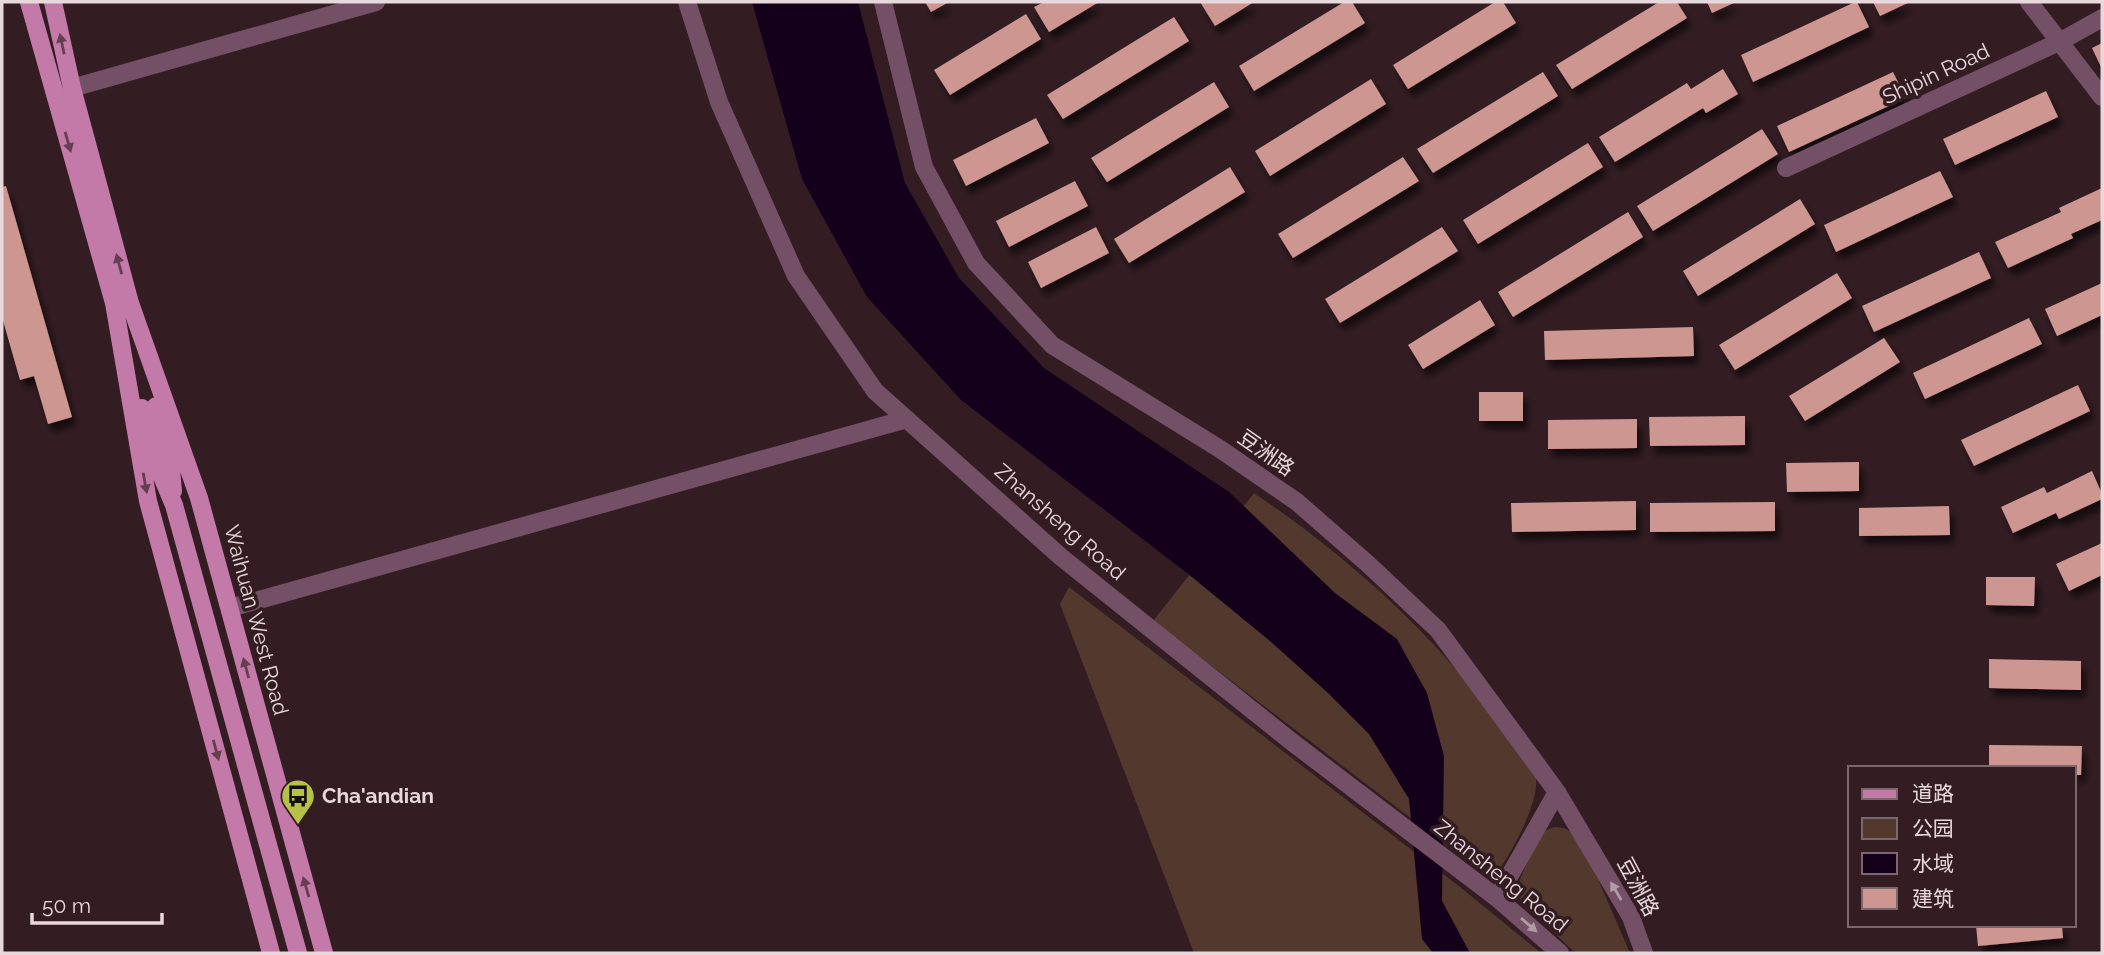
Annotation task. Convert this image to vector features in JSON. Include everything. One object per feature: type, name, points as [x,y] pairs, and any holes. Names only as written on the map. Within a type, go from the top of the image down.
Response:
[{"type":"main road","name":"Waihuan West Road","points":[[29,2],[171,468],[174,505],[298,953]]},
{"type":"main road","name":"Waihuan West Road","points":[[53,2],[122,303],[148,501],[271,953]]},
{"type":"main road","name":"Waihuan West Road","points":[[122,303],[199,498],[324,953]]},
{"type":"street","points":[[72,88],[376,2]]},
{"type":"street","name":"Zhansheng Road","points":[[687,2],[719,102],[796,276],[875,391],[1061,557],[1292,742],[1497,898],[1560,953]]},
{"type":"street","name":"豆洲路","points":[[883,2],[924,167],[976,263],[1052,345],[1231,456],[1297,502],[1438,630],[1557,792],[1631,917],[1644,953]]},
{"type":"street","points":[[2029,2],[2102,97]]},
{"type":"street","name":"Shipin Road","points":[[1786,168],[2059,42],[2102,18]]},
{"type":"street","points":[[230,608],[907,419]]},
{"type":"street","points":[[1497,898],[1557,792]]},
{"type":"green space","points":[[1254,493],[1351,566],[1411,621],[1492,713],[1535,774],[1536,784],[1530,811],[1509,855],[1495,875],[1484,874],[1153,621]]},
{"type":"green space","points":[[1069,587],[1460,887],[1541,953],[1194,953],[1060,604]]},
{"type":"green space","points":[[1555,827],[1573,833],[1598,879],[1630,953],[1575,953],[1517,896],[1523,873],[1536,844],[1544,832]]},
{"type":"water","points":[[752,2],[858,2],[905,183],[959,278],[1044,368],[1229,492],[1335,593],[1397,639],[1427,693],[1444,756],[1442,901],[1470,953],[1433,953],[1422,939],[1409,799],[1369,734],[1270,641],[1187,573],[961,400],[867,297],[802,179]]},
{"type":"building","points":[[925,2],[949,2],[931,12]]},
{"type":"building","points":[[1044,2],[1099,2],[1049,32],[1034,7]]},
{"type":"building","points":[[1200,2],[1254,2],[1215,26]]},
{"type":"building","points":[[1344,2],[1352,2],[1365,23],[1254,91],[1239,66]]},
{"type":"building","points":[[1495,2],[1503,2],[1516,23],[1408,89],[1393,65]]},
{"type":"building","points":[[1659,2],[1677,2],[1687,18],[1572,89],[1556,65]]},
{"type":"building","points":[[1707,2],[1736,2],[1712,13]]},
{"type":"building","points":[[1855,2],[1869,27],[1753,82],[1741,55]]},
{"type":"building","points":[[1873,2],[1910,2],[1880,16]]},
{"type":"building","points":[[1026,14],[1041,39],[950,95],[934,70]]},
{"type":"building","points":[[1174,17],[1189,41],[1063,119],[1047,95]]},
{"type":"building","points":[[2102,43],[2102,69],[2092,48]]},
{"type":"building","points":[[1723,69],[1738,94],[1706,113],[1703,108],[1615,162],[1599,137],[1687,83],[1691,89]]},
{"type":"building","points":[[1543,72],[1558,96],[1433,173],[1417,149]]},
{"type":"building","points":[[1893,72],[1906,98],[1789,152],[1777,126]]},
{"type":"building","points":[[1371,79],[1386,104],[1270,176],[1255,151]]},
{"type":"building","points":[[1214,82],[1229,107],[1107,182],[1091,158]]},
{"type":"building","points":[[2046,91],[2058,117],[1955,165],[1943,139]]},
{"type":"building","points":[[1036,118],[1049,143],[966,186],[953,160]]},
{"type":"building","points":[[1762,129],[1778,154],[1653,231],[1637,206]]},
{"type":"building","points":[[1588,143],[1603,167],[1478,244],[1463,220]]},
{"type":"building","points":[[1403,157],[1419,181],[1293,258],[1278,234]]},
{"type":"building","points":[[1230,167],[1245,192],[1129,263],[1114,239]]},
{"type":"building","points":[[1940,171],[1953,197],[1836,252],[1824,225]]},
{"type":"building","points":[[1075,181],[1088,206],[1009,247],[996,221]]},
{"type":"building","points":[[6,186],[72,417],[48,424],[34,376],[20,380],[2,317],[2,187]]},
{"type":"building","points":[[2102,188],[2102,220],[2071,234],[2073,238],[2008,268],[1995,242],[2061,212],[2059,208]]},
{"type":"building","points":[[1800,199],[1815,224],[1698,296],[1683,271]]},
{"type":"building","points":[[1628,212],[1643,237],[1513,317],[1498,292]]},
{"type":"building","points":[[1096,227],[1109,253],[1041,288],[1028,262]]},
{"type":"building","points":[[1442,227],[1458,251],[1340,323],[1325,299]]},
{"type":"building","points":[[1979,252],[1991,278],[1874,332],[1862,306]]},
{"type":"building","points":[[1837,273],[1852,298],[1735,370],[1719,345]]},
{"type":"building","points":[[2102,283],[2102,315],[2057,336],[2045,309]]},
{"type":"building","points":[[1480,300],[1495,325],[1423,369],[1408,345]]},
{"type":"building","points":[[2029,318],[2042,344],[1925,399],[1913,373]]},
{"type":"building","points":[[1693,327],[1694,356],[1545,360],[1544,331]]},
{"type":"building","points":[[1884,338],[1900,362],[1805,421],[1789,396]]},
{"type":"building","points":[[2078,385],[2090,411],[1974,466],[1961,440]]},
{"type":"building","points":[[1479,392],[1523,392],[1523,421],[1479,421]]},
{"type":"building","points":[[1745,416],[1745,445],[1650,446],[1649,417]]},
{"type":"building","points":[[1637,419],[1637,448],[1548,449],[1548,420]]},
{"type":"building","points":[[1859,462],[1859,491],[1787,492],[1786,463]]},
{"type":"building","points":[[2092,471],[2102,499],[2059,519],[2056,513],[2013,533],[2001,507],[2044,487],[2047,493]]},
{"type":"building","points":[[1636,501],[1636,530],[1512,532],[1511,503]]},
{"type":"building","points":[[1775,502],[1775,531],[1650,532],[1650,503]]},
{"type":"building","points":[[1949,506],[1950,535],[1859,536],[1859,508]]},
{"type":"building","points":[[2102,543],[2102,575],[2069,591],[2056,564]]},
{"type":"building","points":[[1986,577],[2035,577],[2034,606],[1986,605]]},
{"type":"building","points":[[1989,659],[2081,661],[2081,690],[1989,688]]},
{"type":"building","points":[[1989,745],[2082,746],[2081,775],[2076,775],[2076,766],[1989,766]]},
{"type":"building","points":[[1976,927],[2062,927],[2063,938],[1978,946]]},
{"type":"place","name":"Cha'andian","points":[[298,826]]}]
